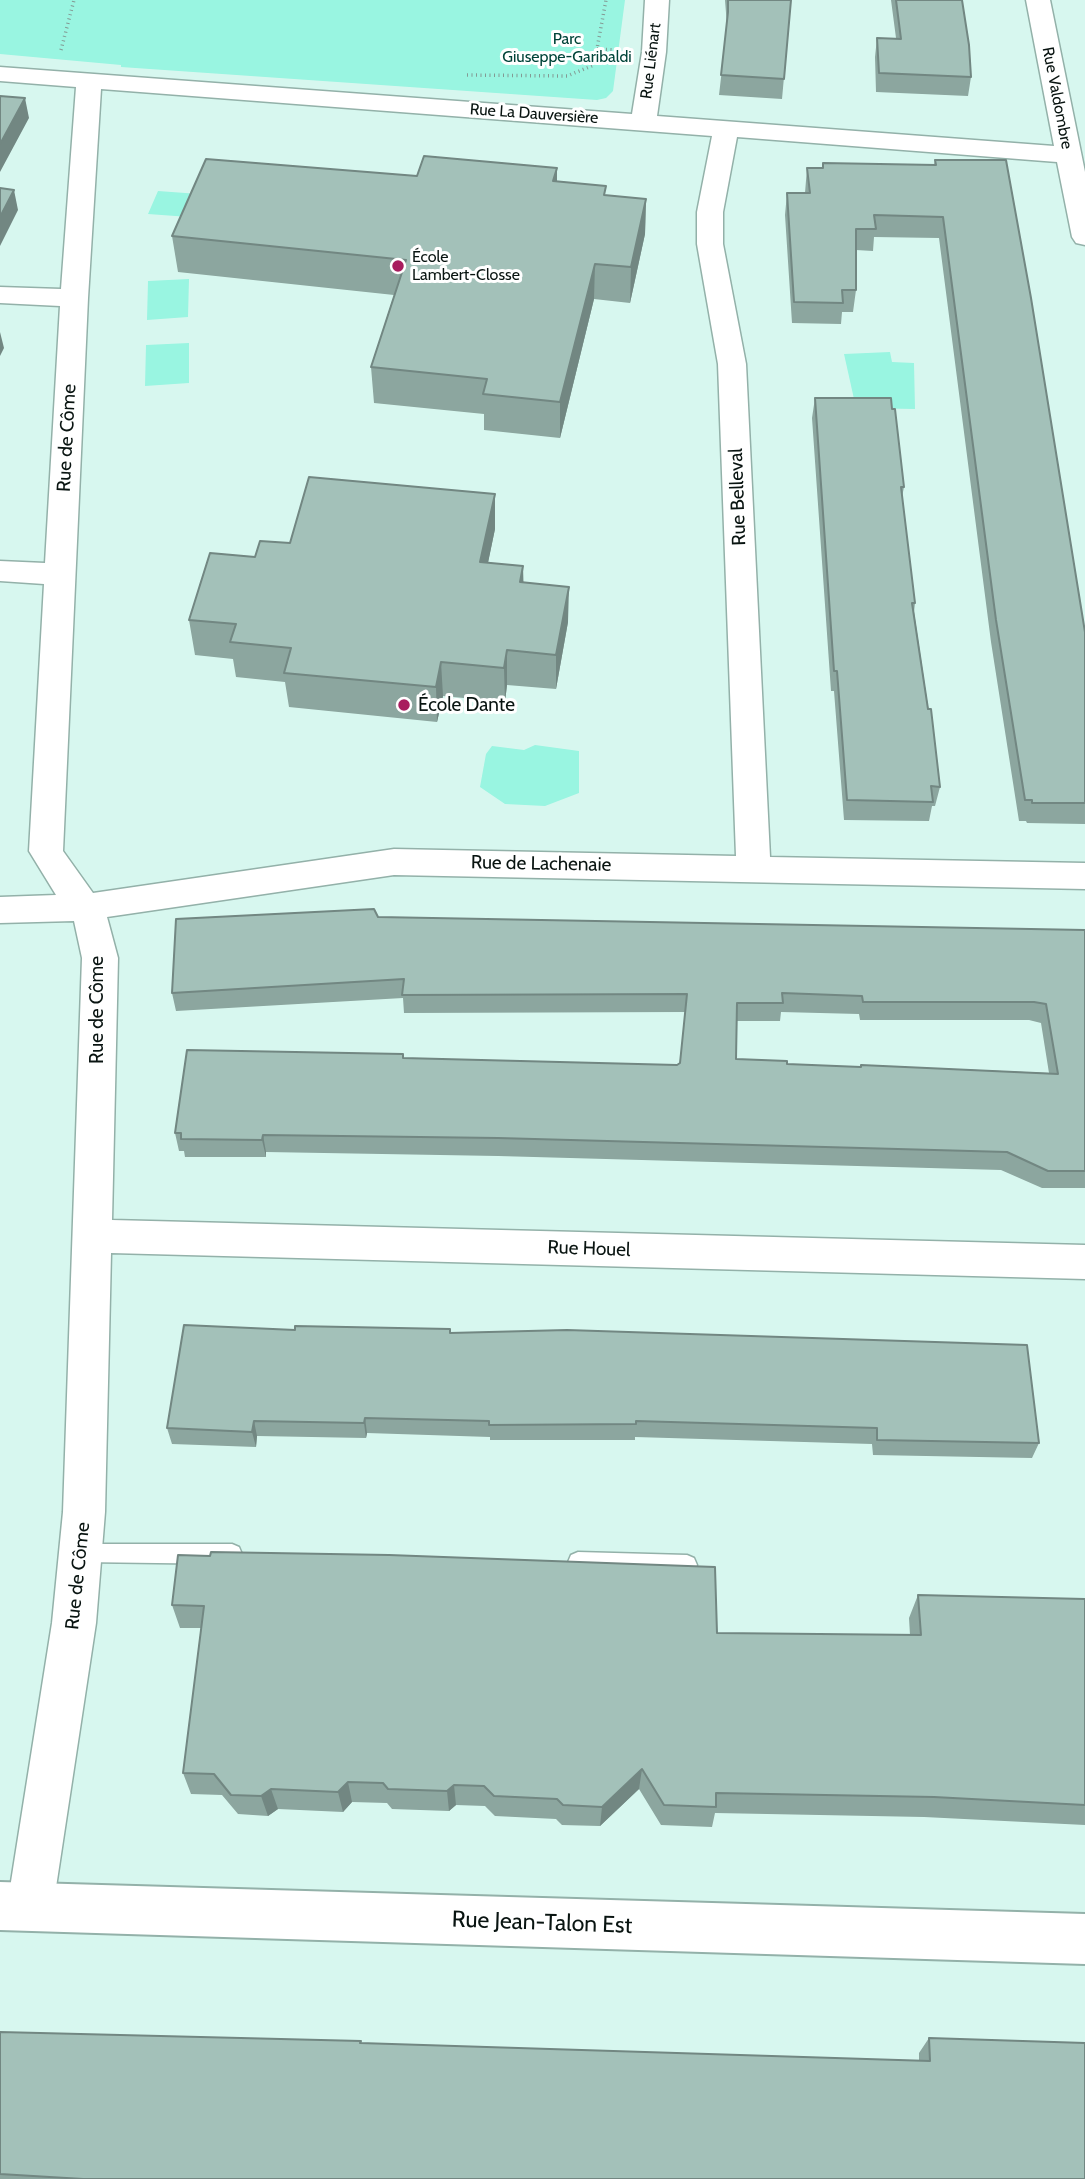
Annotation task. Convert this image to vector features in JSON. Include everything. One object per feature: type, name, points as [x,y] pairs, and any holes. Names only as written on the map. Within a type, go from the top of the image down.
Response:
[{"type":"main road","name":"Rue Jean-Talon Est","points":[[15,1907],[1085,1939]]},
{"type":"street","name":"Rue Liénart","points":[[643,122],[657,0]]},
{"type":"street","name":"Rue Valdombre","points":[[1038,0],[1085,237]]},
{"type":"street","name":"Rue La Dauversière","points":[[0,74],[1068,155]]},
{"type":"street","name":"Rue de Côme","points":[[15,1907],[74,1623],[81,1553],[100,958],[95,932],[85,907],[55,871],[46,851],[74,298],[89,82]]},
{"type":"street","name":"Rue Belleval","points":[[726,129],[710,212],[710,244],[732,364],[753,868]]},
{"type":"street","points":[[0,295],[74,298]]},
{"type":"street","points":[[0,571],[61,574]]},
{"type":"street","name":"Rue de Lachenaie","points":[[0,910],[85,907],[394,862],[1085,876]]},
{"type":"street","name":"Rue Houel","points":[[93,1236],[1085,1262]]},
{"type":"lane","points":[[81,1553],[247,1554]]},
{"type":"lane","points":[[563,1562],[687,1565]]},
{"type":"path","points":[[58,61],[74,0]]},
{"type":"path","points":[[458,74],[568,76],[594,65],[606,0]]},
{"type":"path","points":[[597,49],[623,50]]},
{"type":"green space","name":"Parc Giuseppe-Garibaldi","points":[[0,0],[625,0],[613,91],[606,98],[597,100],[121,67],[0,54]]},
{"type":"green space","points":[[158,191],[199,194],[189,217],[148,214]]},
{"type":"green space","points":[[189,279],[188,317],[147,320],[148,281]]},
{"type":"green space","points":[[189,343],[189,383],[145,386],[146,345]]},
{"type":"green space","points":[[890,352],[892,362],[914,363],[915,409],[856,408],[844,354]]},
{"type":"green space","points":[[535,745],[579,751],[579,793],[545,806],[505,804],[480,787],[486,754],[492,746],[524,750]]},
{"type":"building","points":[[728,0],[791,0],[784,79],[721,75]]},
{"type":"building","points":[[896,0],[962,0],[971,77],[879,73],[877,38],[901,39]]},
{"type":"building","points":[[0,96],[25,98],[0,144]]},
{"type":"building","points":[[424,156],[557,168],[553,181],[606,186],[604,195],[646,199],[631,267],[595,264],[560,402],[483,394],[487,379],[371,367],[406,260],[172,236],[206,159],[417,176]]},
{"type":"building","points":[[935,160],[1006,160],[1085,632],[1085,803],[1032,803],[1032,800],[1025,800],[996,620],[943,217],[874,215],[876,229],[856,229],[856,290],[842,290],[843,303],[794,302],[787,193],[810,193],[807,168],[823,168],[823,163],[936,165]]},
{"type":"building","points":[[0,188],[14,190],[0,217]]},
{"type":"building","points":[[815,398],[891,398],[892,409],[895,409],[915,603],[912,603],[928,709],[931,709],[940,787],[931,786],[933,802],[847,800],[837,671],[834,671]]},
{"type":"building","points":[[309,477],[495,494],[480,562],[523,566],[520,582],[569,587],[556,655],[507,650],[504,668],[441,662],[436,687],[284,673],[291,648],[230,642],[236,624],[189,620],[210,553],[255,557],[260,541],[290,543]]},
{"type":"building","points":[[374,909],[378,917],[1085,930],[1085,1171],[1048,1171],[1007,1152],[498,1138],[263,1135],[262,1140],[181,1139],[181,1133],[175,1133],[187,1050],[403,1054],[403,1058],[677,1065],[680,1063],[687,994],[402,995],[404,979],[172,993],[176,919]],"holes":[[[782,993],[862,996],[863,1002],[1046,1004],[1058,1074],[787,1064],[787,1061],[736,1059],[737,1003],[783,1003]]]},
{"type":"building","points":[[184,1325],[295,1330],[295,1326],[450,1329],[450,1333],[567,1330],[1027,1345],[1039,1443],[877,1440],[877,1428],[636,1421],[636,1424],[489,1425],[489,1421],[365,1418],[364,1423],[254,1421],[252,1432],[167,1428]]},
{"type":"building","points":[[211,1552],[389,1555],[715,1567],[717,1633],[921,1635],[918,1595],[1085,1599],[1085,1805],[934,1797],[716,1793],[716,1807],[664,1805],[642,1769],[602,1807],[563,1805],[557,1799],[494,1796],[484,1786],[454,1785],[447,1791],[388,1789],[383,1783],[348,1782],[338,1792],[271,1789],[261,1796],[231,1795],[214,1774],[183,1773],[204,1606],[172,1605],[178,1555],[210,1556]]},
{"type":"building","points":[[0,2032],[361,2041],[360,2043],[930,2061],[929,2038],[1085,2043],[1085,2179],[83,2179],[0,2174]]},
{"type":"place","name":"École Lambert-Closse","points":[[398,266]]},
{"type":"place","name":"École Dante","points":[[404,705]]}]
